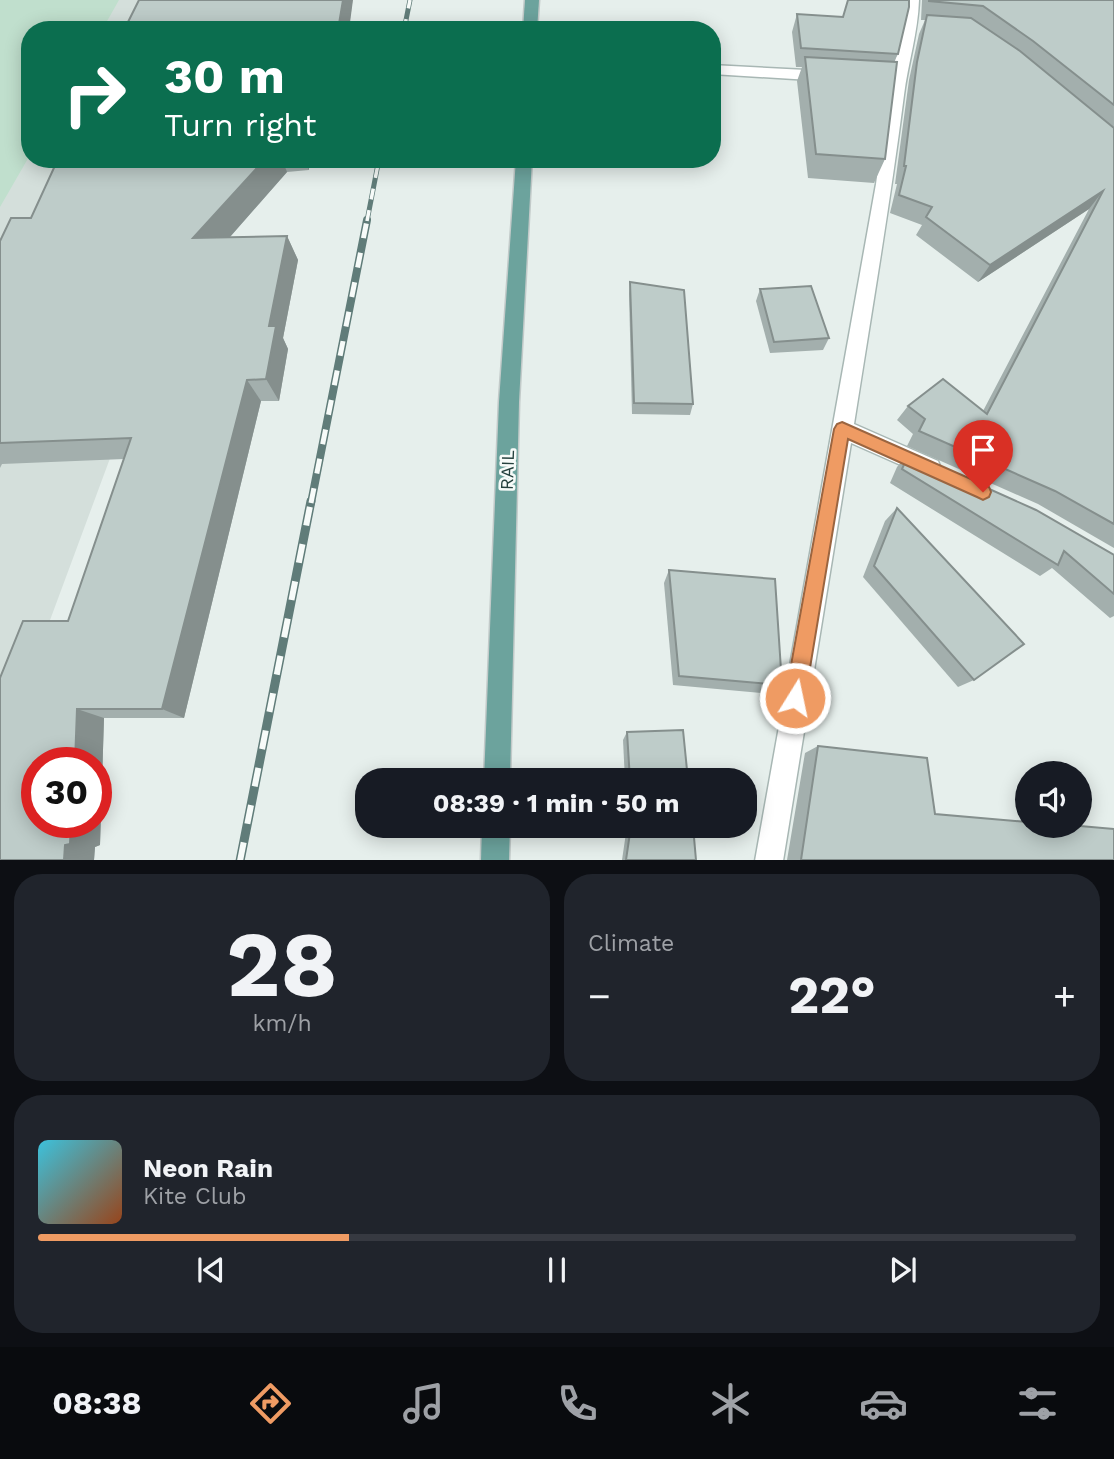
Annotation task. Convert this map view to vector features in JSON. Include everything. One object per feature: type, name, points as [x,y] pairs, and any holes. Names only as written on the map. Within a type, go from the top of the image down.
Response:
[{"type":"main road","points":[[531,21],[532,0]]},
{"type":"main road","name":"RAIL","points":[[497,768],[509,402],[523,168]]},
{"type":"main road","points":[[495,860],[496,838]]},
{"type":"street","points":[[769,860],[884,184],[891,79],[921,26],[912,0]]},
{"type":"street","points":[[721,70],[845,77]]},
{"type":"street","points":[[842,429],[954,480]]},
{"type":"shaded area","points":[[0,0],[280,0],[272,21],[21,21],[21,168],[218,168],[0,755]]},
{"type":"green space","points":[[0,0],[119,0],[107,21],[21,21],[22,168],[0,207]]},
{"type":"building","points":[[139,0],[343,0],[340,21],[128,21]]},
{"type":"building","points":[[848,0],[909,0],[898,54],[801,48],[797,14],[843,17]]},
{"type":"building","points":[[929,0],[1114,0],[1114,105],[1033,41],[983,6]]},
{"type":"building","points":[[927,15],[971,18],[1020,51],[1114,128],[1114,524],[1055,491],[919,431],[925,419],[908,406],[943,379],[987,414],[1103,191],[990,265],[926,217],[932,207],[899,195],[906,166],[917,62]]},
{"type":"building","points":[[805,57],[897,62],[885,159],[816,154]]},
{"type":"building","points":[[54,168],[257,168],[193,238],[287,236],[269,326],[276,326],[266,379],[247,380],[162,709],[77,709],[76,747],[21,747],[21,838],[70,838],[70,844],[65,845],[64,860],[0,860],[0,678],[23,621],[68,621],[131,438],[0,443],[0,241],[11,218],[31,218]]},
{"type":"building","points":[[630,282],[684,290],[693,404],[634,403]]},
{"type":"building","points":[[811,286],[829,338],[774,342],[760,289]]},
{"type":"building","points":[[909,453],[1036,510],[1114,555],[1114,594],[1064,551],[1058,565],[902,469]]},
{"type":"building","points":[[897,508],[1024,644],[974,680],[874,566]]},
{"type":"building","points":[[669,570],[775,579],[782,685],[679,676]]},
{"type":"building","points":[[683,730],[687,768],[629,768],[627,732]]},
{"type":"building","points":[[818,746],[927,758],[935,814],[1015,821],[1015,838],[1092,838],[1092,827],[1114,829],[1114,860],[801,860]]},
{"type":"building","points":[[629,838],[694,838],[696,860],[626,860]]},
{"type":"railway","points":[[406,21],[410,0]]},
{"type":"railway","points":[[367,221],[377,168]]},
{"type":"railway","points":[[311,503],[367,220]]},
{"type":"railway","points":[[240,860],[311,501]]},
{"type":"route","points":[[795,698],[842,429],[983,492]]}]
